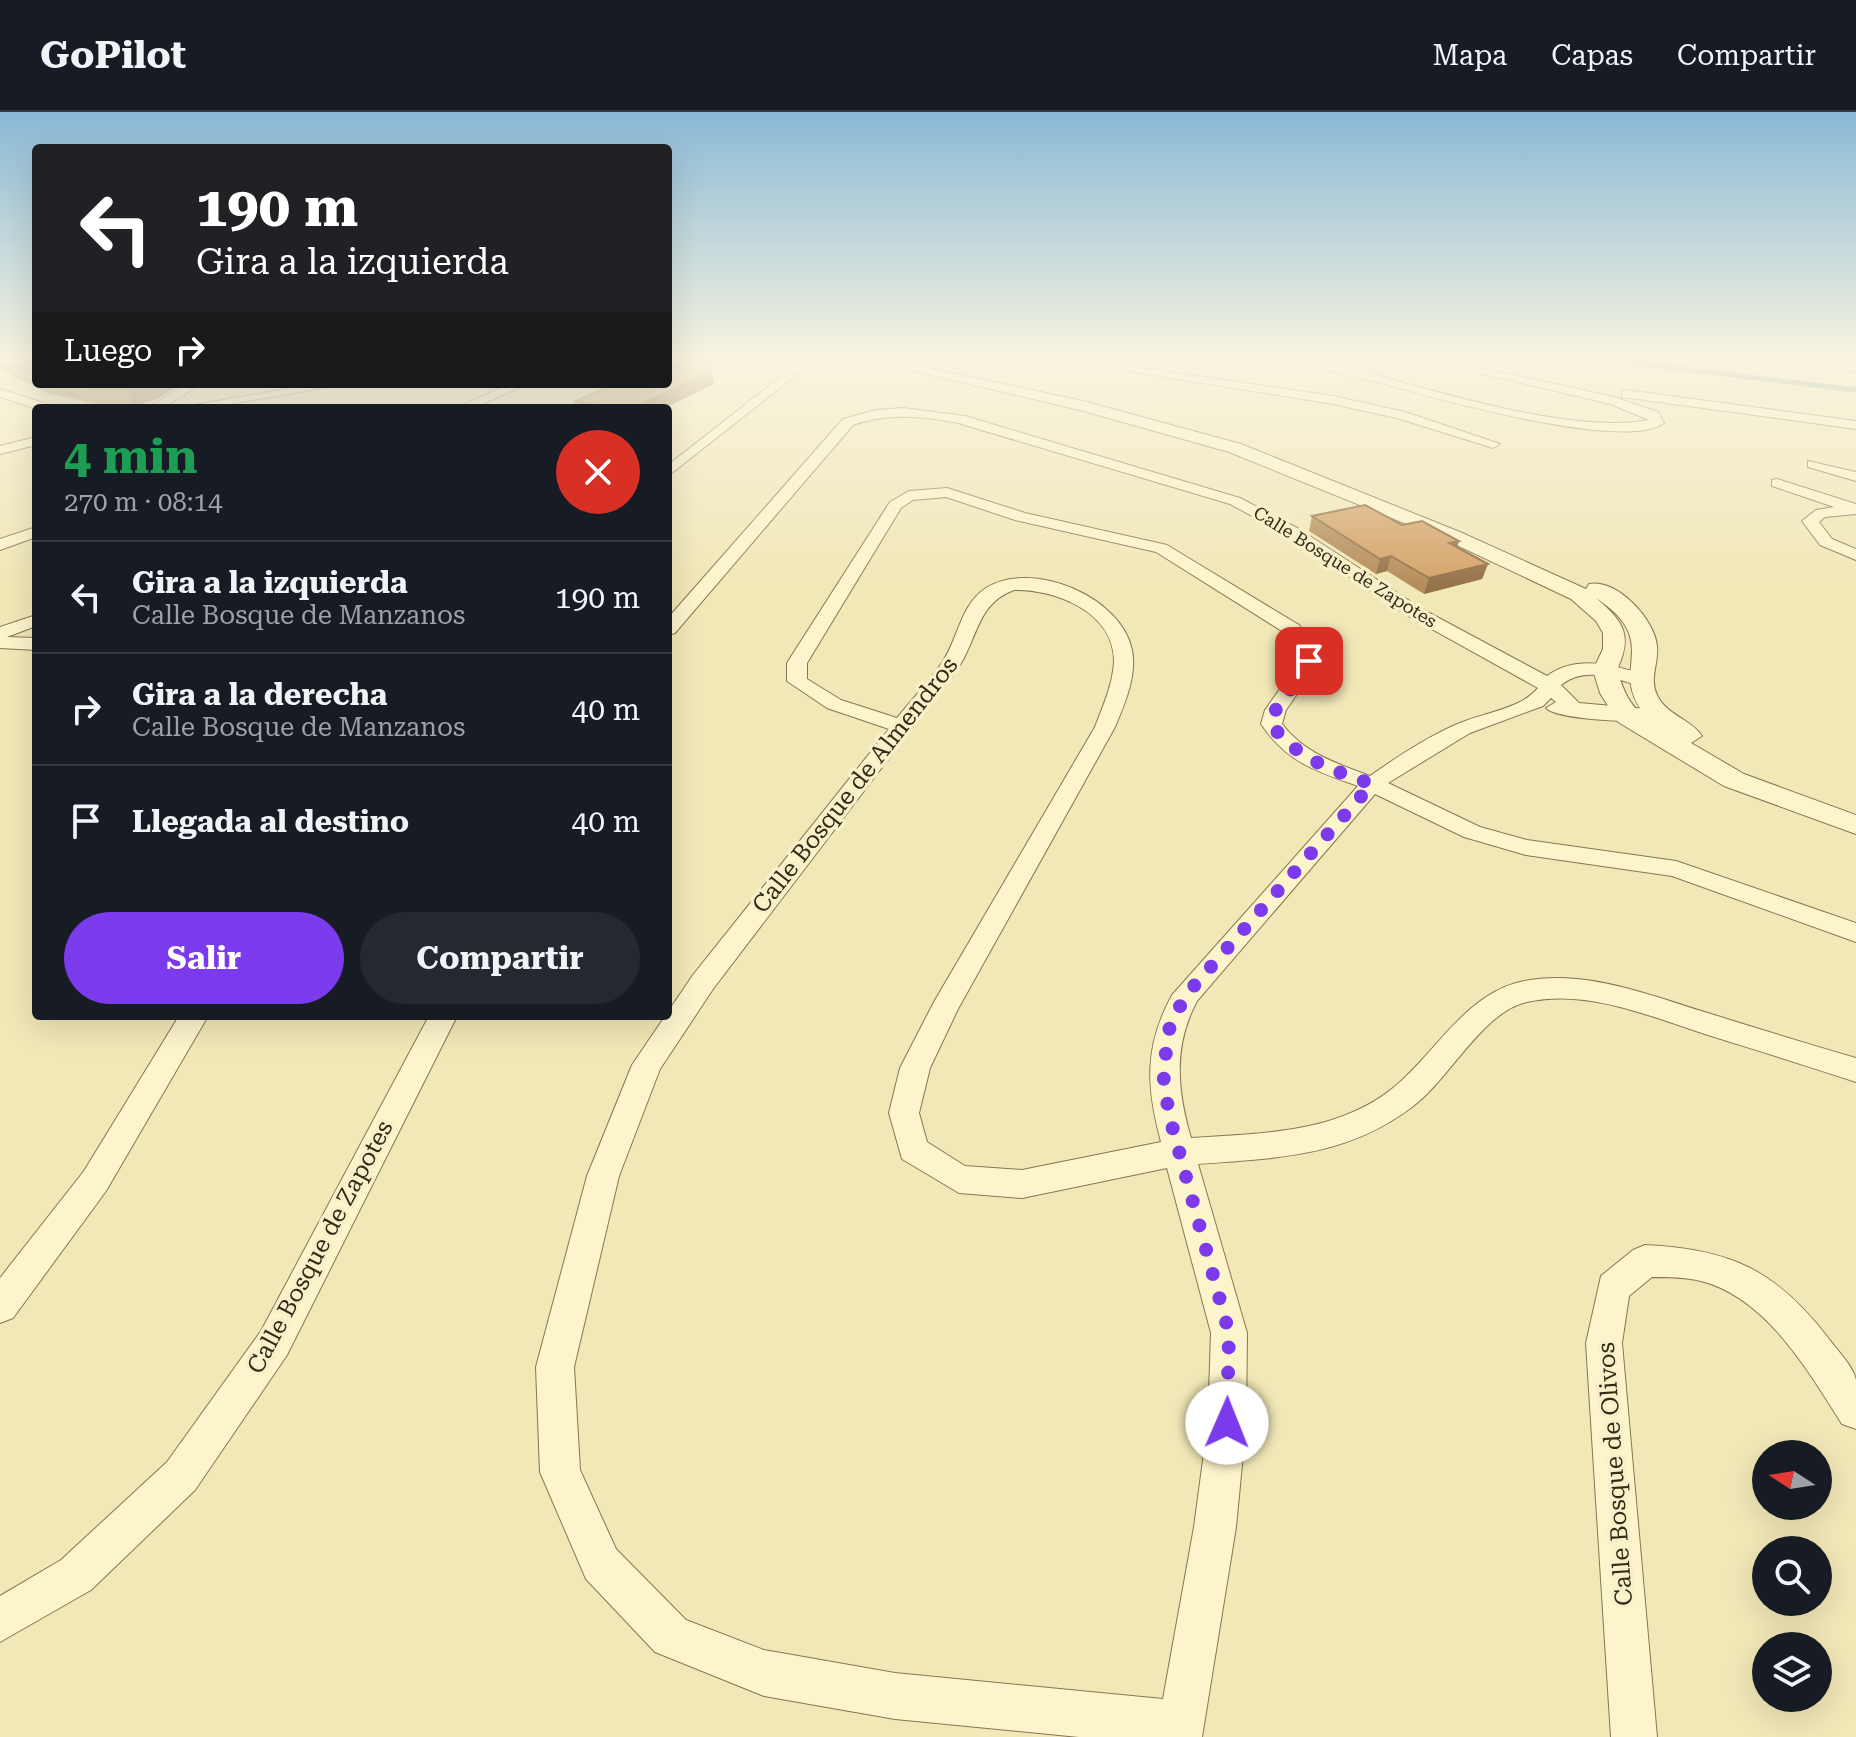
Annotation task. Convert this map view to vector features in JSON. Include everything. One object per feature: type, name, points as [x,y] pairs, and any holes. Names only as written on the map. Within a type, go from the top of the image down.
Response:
[{"type":"street","points":[[672,469],[713,437]]},
{"type":"street","name":"Calle Bosque de Zapotes","points":[[672,624],[833,437]]},
{"type":"street","name":"Calle Bosque de Zapotes","points":[[1020,437],[1235,501],[1293,532],[1416,613],[1502,657],[1558,680],[1572,707]]},
{"type":"street","points":[[1195,437],[1235,448],[1453,536],[1589,601],[1605,617],[1614,633],[1615,649],[1605,670],[1612,693],[1627,717],[1734,780],[1856,825]]},
{"type":"street","points":[[1230,437],[1520,549],[1602,592],[1633,618],[1646,646],[1641,680],[1645,697],[1658,712],[1682,732],[1750,769],[1856,807]]},
{"type":"street","points":[[1470,437],[1493,444]]},
{"type":"street","points":[[0,450],[32,442]]},
{"type":"street","points":[[1813,464],[1856,477]]},
{"type":"street","points":[[1777,483],[1856,509]]},
{"type":"street","points":[[903,726],[852,713],[816,696],[797,681],[797,663],[895,505],[909,496],[947,492],[1021,517],[1161,548],[1270,613],[1307,646],[1309,661],[1304,674],[1274,706],[1271,724],[1287,745],[1319,765],[1372,784],[1472,832],[1526,847],[1676,869],[1856,933]]},
{"type":"street","points":[[1856,509],[1821,513],[1810,521],[1826,542],[1856,555]]},
{"type":"street","points":[[0,545],[32,533]]},
{"type":"street","name":"Calle Bosque de Almendros","points":[[1180,1731],[895,1696],[764,1673],[671,1636],[601,1564],[560,1472],[555,1367],[603,1176],[647,1065],[703,982],[953,661],[979,604],[998,589],[1028,584],[1063,591],[1105,618],[1119,639],[1123,663],[1118,692],[1105,727],[944,1009],[915,1068],[904,1113],[913,1150],[959,1179],[1022,1184],[1179,1152],[1276,1145],[1349,1131],[1403,1098],[1449,1053],[1484,1011],[1520,992],[1560,989],[1615,995],[1856,1070]]},
{"type":"street","points":[[0,633],[32,621]]},
{"type":"street","points":[[0,642],[32,644]]},
{"type":"street","points":[[1180,1731],[1215,1527],[1227,1423],[1229,1333],[1169,1115],[1163,1073],[1170,1025],[1186,995],[1372,784],[1421,751],[1463,729],[1536,702],[1558,680],[1605,670],[1641,680]]},
{"type":"street","points":[[1508,712],[1572,707],[1627,717],[1658,712]]},
{"type":"street","points":[[0,1306],[95,1181],[192,1020]]},
{"type":"street","name":"Calle Bosque de Zapotes","points":[[0,1620],[76,1575],[181,1476],[274,1343],[441,1020]]},
{"type":"street","name":"Calle Bosque de Olivos","points":[[1634,1737],[1604,1343],[1613,1288],[1645,1261],[1702,1265],[1755,1288],[1815,1349],[1856,1410]]},
{"type":"building","points":[[1365,505],[1402,525],[1422,521],[1459,541],[1449,543],[1488,564],[1429,578],[1391,556],[1380,559],[1312,516]]},
{"type":"route","points":[[1227,1423],[1229,1333],[1169,1115],[1163,1073],[1170,1025],[1186,995],[1372,784],[1319,765],[1287,745],[1271,724],[1274,706],[1304,674],[1309,661]]}]
